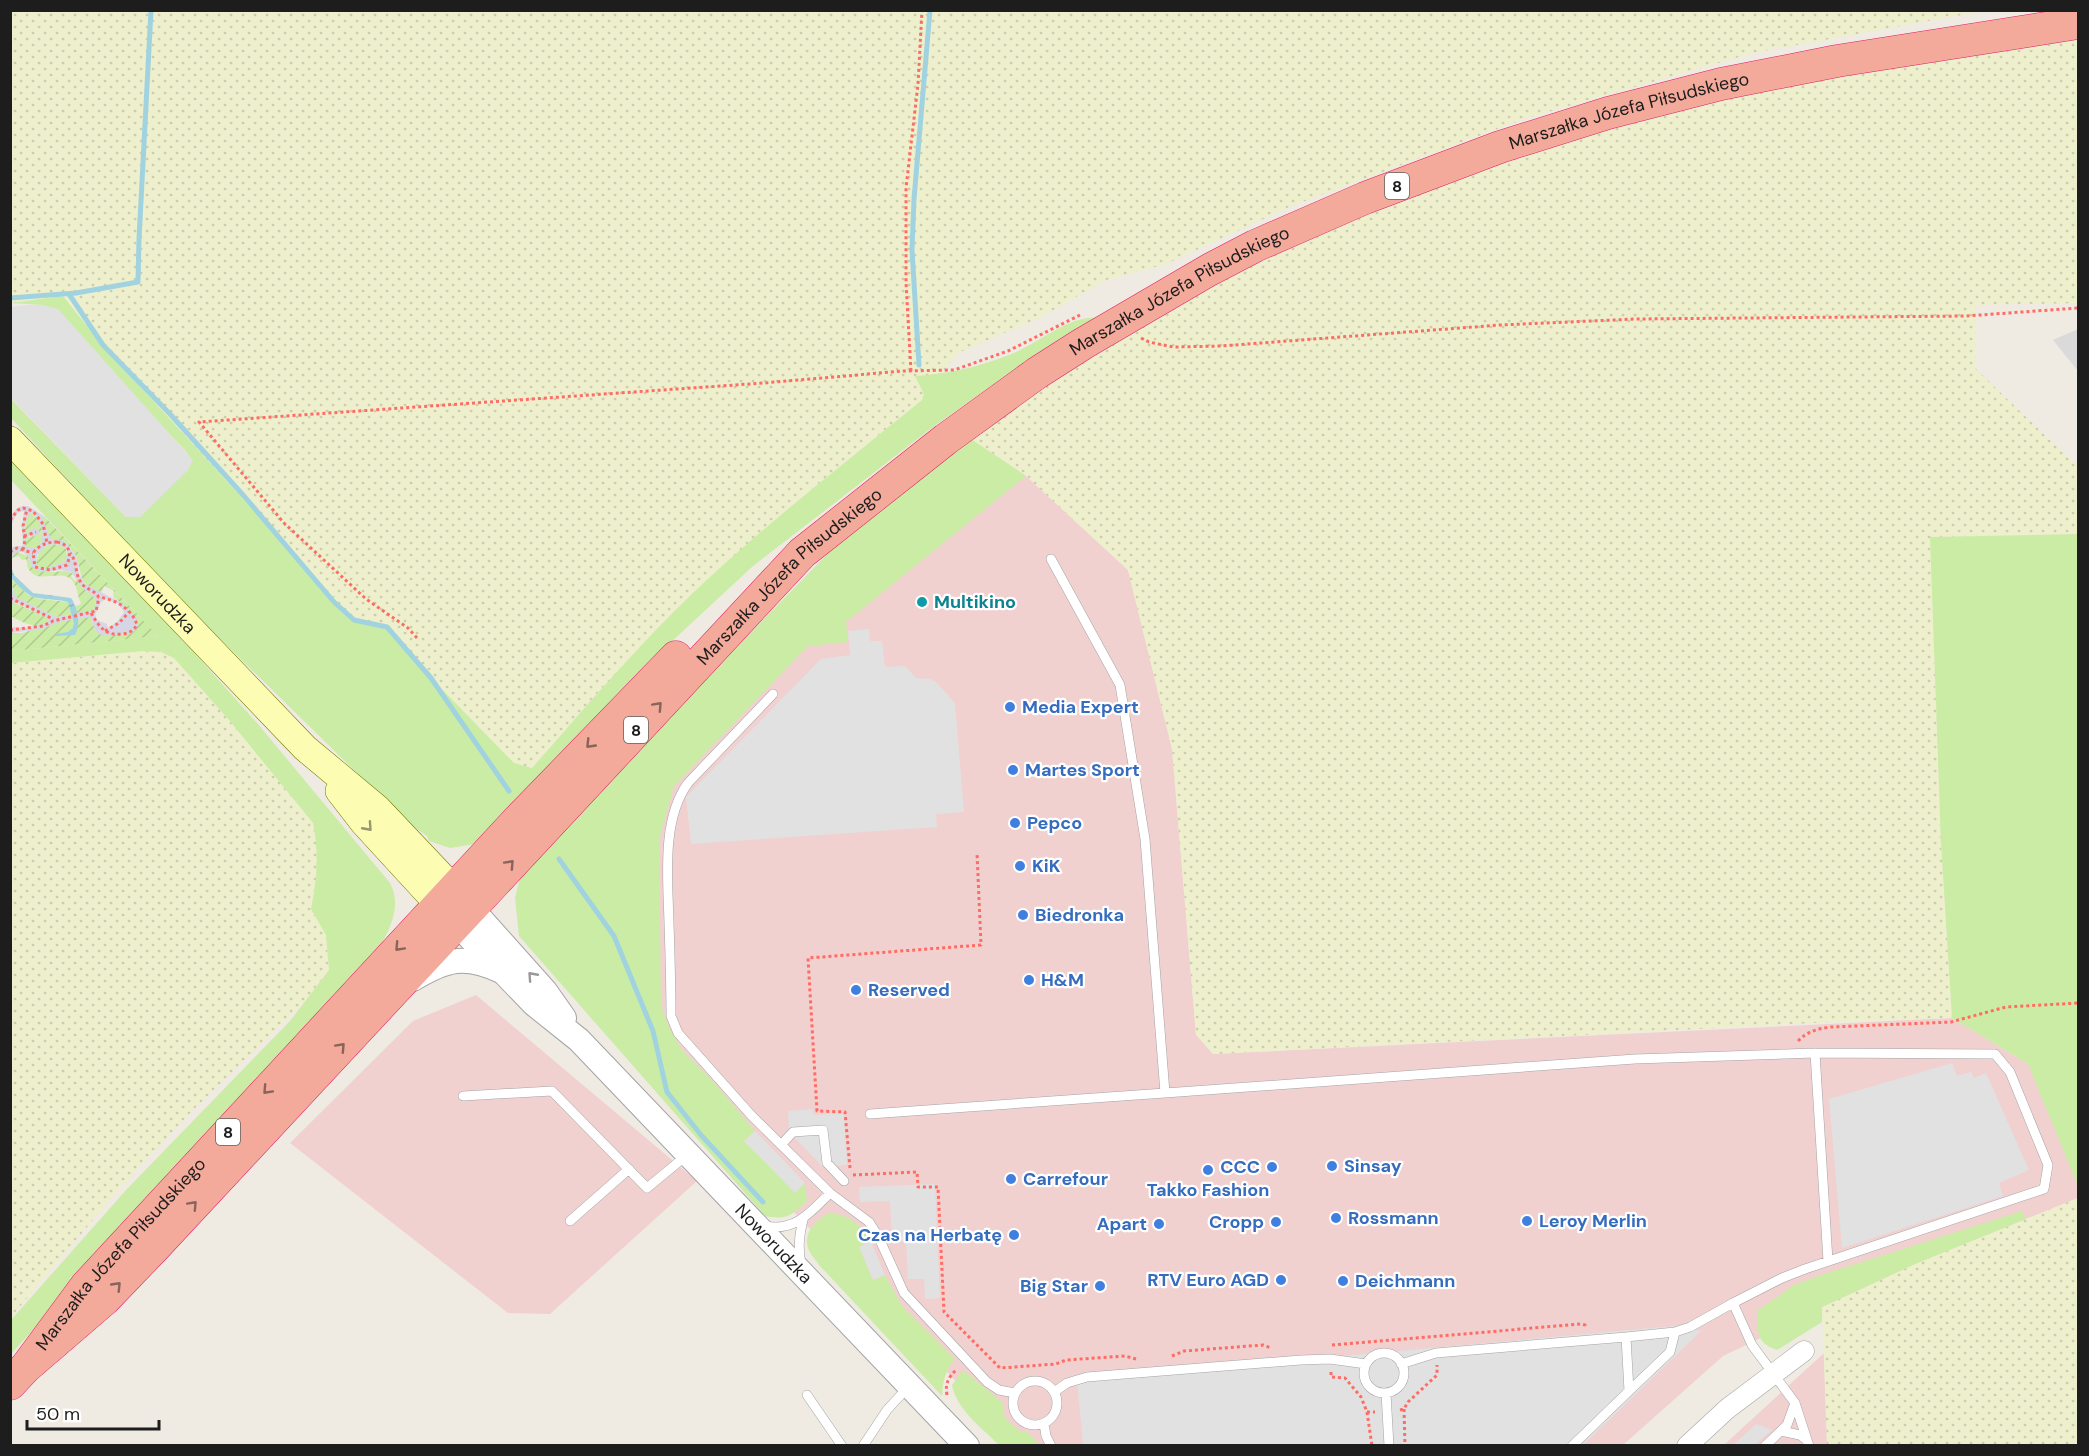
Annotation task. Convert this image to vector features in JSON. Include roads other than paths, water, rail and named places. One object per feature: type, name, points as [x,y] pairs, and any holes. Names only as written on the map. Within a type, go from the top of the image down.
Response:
[{"type":"highway","name":"Marszałka Józefa Piłsudskiego","points":[[18,1376],[105,1299],[391,993],[455,906],[618,714],[690,642],[743,597],[946,439],[1038,373],[1084,343],[1209,270],[1255,246],[1365,198],[1500,147],[1668,97],[1837,61],[2079,23]]},
{"type":"highway","name":"Marszałka Józefa Piłsudskiego","points":[[18,1376],[86,1286],[802,553]]},
{"type":"main road","name":"Noworudzka","points":[[10,440],[305,748],[377,808],[455,906]]},
{"type":"street","name":"Noworudzka","points":[[455,906],[501,971],[534,1004],[579,1040],[967,1446]]},
{"type":"street","name":"Noworudzka","points":[[455,906],[545,991],[579,1040]]},
{"type":"street","points":[[391,993],[443,963],[470,962],[488,965],[501,971]]},
{"type":"street","points":[[1687,1446],[1727,1409],[1804,1351]]},
{"type":"lane","points":[[1051,559],[1120,685],[1146,839],[1165,1093]]},
{"type":"lane","points":[[773,694],[681,793],[675,807],[667,862],[671,1016],[678,1033],[781,1145],[830,1194],[869,1222],[879,1238],[904,1293],[987,1382],[999,1390],[1016,1393]]},
{"type":"lane","points":[[1815,1053],[1828,1261]]},
{"type":"lane","points":[[870,1114],[1635,1059],[1815,1053],[1995,1054],[2010,1072],[2048,1166],[2044,1189],[1782,1278],[1690,1327],[1675,1332],[1436,1353],[1401,1364]]},
{"type":"lane","points":[[463,1096],[552,1091],[647,1188],[689,1154]]},
{"type":"lane","points":[[781,1145],[793,1132],[823,1130],[827,1163],[843,1181]]},
{"type":"lane","points":[[570,1221],[629,1169]]},
{"type":"lane","points":[[758,1225],[775,1228],[788,1227],[803,1220],[830,1194]]},
{"type":"lane","points":[[802,1271],[798,1252],[803,1220]]},
{"type":"lane","points":[[1733,1303],[1752,1345],[1795,1403],[1808,1443]]},
{"type":"lane","points":[[1572,1446],[1670,1352],[1675,1332]]},
{"type":"lane","points":[[1626,1337],[1629,1391]]},
{"type":"lane","points":[[1392,1355],[1401,1364],[1404,1373],[1401,1383],[1395,1390],[1386,1393],[1378,1392],[1367,1384],[1364,1372],[1366,1364],[1375,1356],[1392,1355]]},
{"type":"lane","points":[[1054,1392],[1067,1383],[1088,1377],[1330,1359],[1366,1364]]},
{"type":"lane","points":[[1037,1381],[1047,1384],[1054,1392],[1057,1401],[1056,1410],[1044,1423],[1034,1424],[1020,1418],[1013,1404],[1016,1393],[1022,1385],[1037,1381]]},
{"type":"lane","points":[[863,1446],[887,1410],[910,1385]]},
{"type":"lane","points":[[1386,1393],[1389,1446]]},
{"type":"lane","points":[[807,1395],[842,1446]]},
{"type":"lane","points":[[1765,1446],[1787,1425],[1795,1403]]},
{"type":"lane","points":[[1044,1423],[1046,1436],[1051,1446]]},
{"type":"lane","points":[[1781,1431],[1800,1434],[1808,1443]]},
{"type":"water","points":[[11,566],[14,575],[33,593],[71,598],[78,617],[75,635],[56,636],[56,634],[68,632],[73,628],[74,623],[68,602],[30,595],[11,578]]},
{"type":"waterway","points":[[10,298],[76,293],[138,282],[151,10]]},
{"type":"waterway","points":[[919,365],[912,250],[914,199],[930,10]]},
{"type":"waterway","points":[[69,294],[103,345],[170,414],[244,496],[334,602],[354,620],[387,627],[431,678],[509,791]]},
{"type":"waterway","points":[[559,859],[614,936],[653,1031],[667,1092],[701,1135],[763,1202]]},
{"type":"place","name":"Multikino","points":[[922,602]]},
{"type":"place","name":"Media Expert","points":[[1010,707]]},
{"type":"place","name":"Martes Sport","points":[[1013,770]]},
{"type":"place","name":"Pepco","points":[[1015,823]]},
{"type":"place","name":"KiK","points":[[1020,866]]},
{"type":"place","name":"Biedronka","points":[[1023,915]]},
{"type":"place","name":"H&M","points":[[1029,980]]},
{"type":"place","name":"Reserved","points":[[856,990]]},
{"type":"place","name":"Sinsay","points":[[1332,1166]]},
{"type":"place","name":"CCC","points":[[1272,1167]]},
{"type":"place","name":"Takko Fashion","points":[[1208,1170]]},
{"type":"place","name":"Carrefour","points":[[1011,1179]]},
{"type":"place","name":"Rossmann","points":[[1336,1218]]},
{"type":"place","name":"Leroy Merlin","points":[[1527,1221]]},
{"type":"place","name":"Cropp","points":[[1276,1222]]},
{"type":"place","name":"Apart","points":[[1159,1224]]},
{"type":"place","name":"Czas na Herbatę","points":[[1014,1235]]},
{"type":"place","name":"RTV Euro AGD","points":[[1281,1280]]},
{"type":"place","name":"Deichmann","points":[[1343,1281]]},
{"type":"place","name":"Big Star","points":[[1100,1286]]}]
